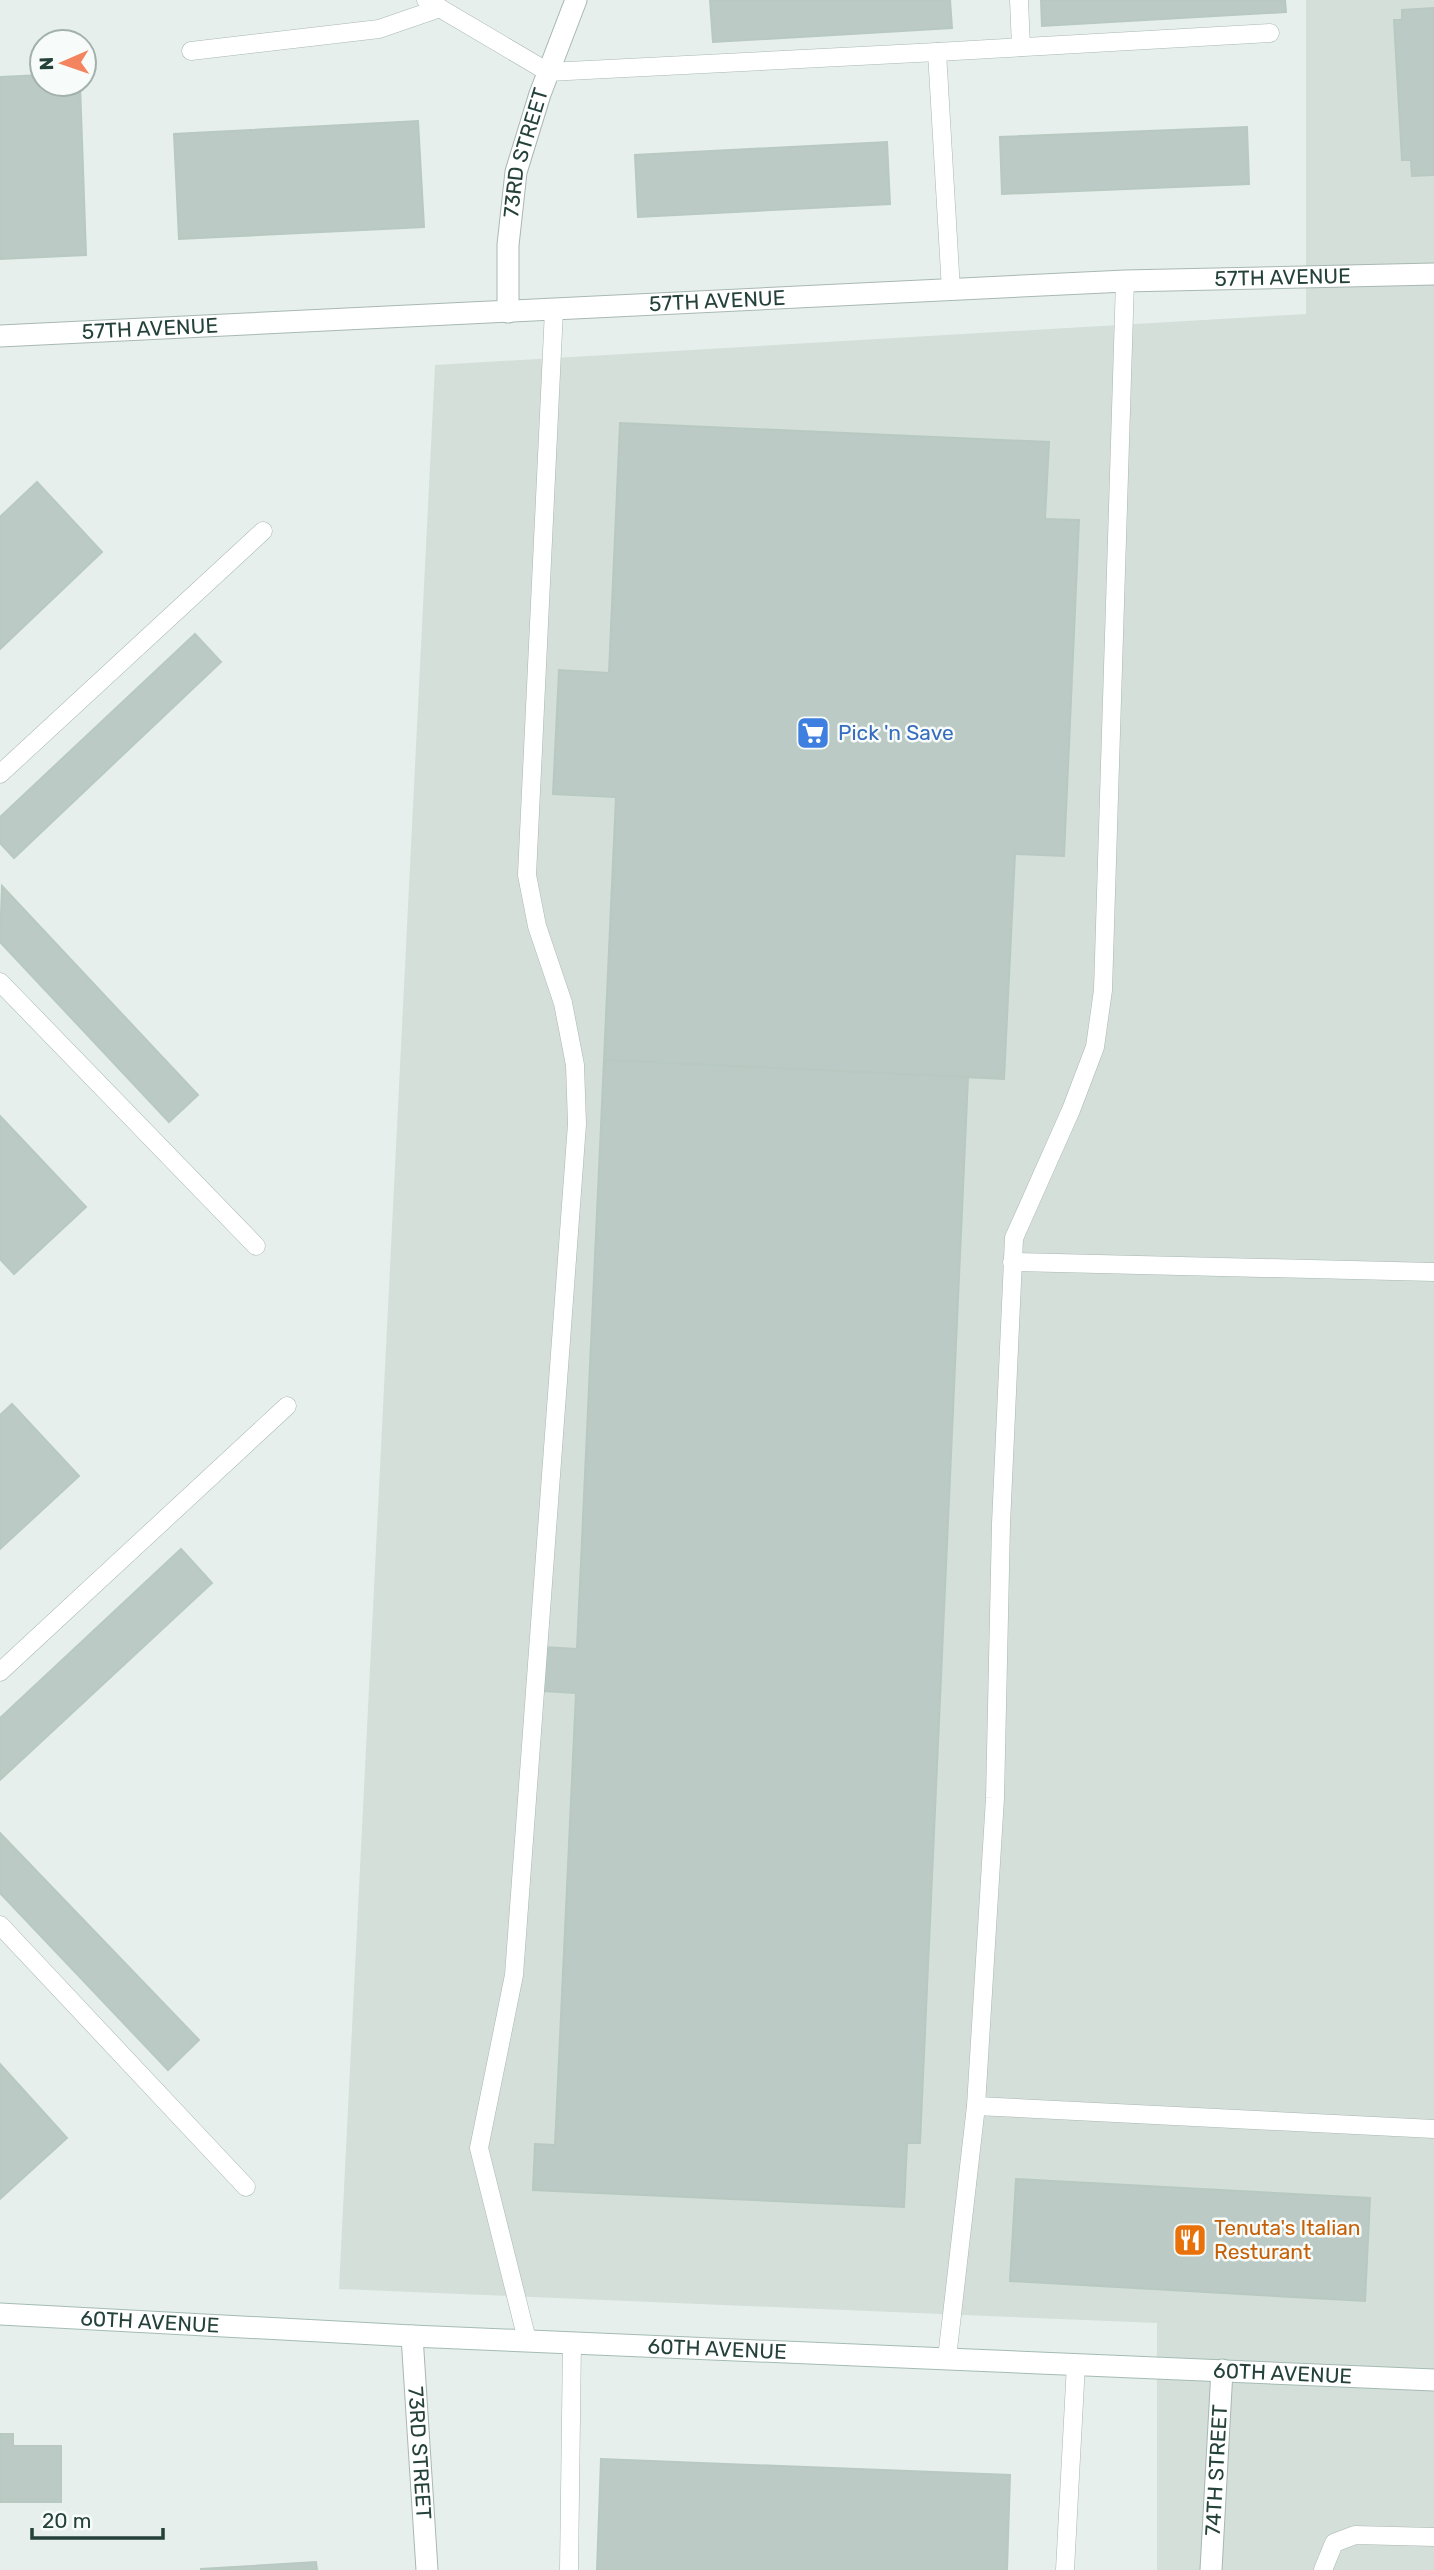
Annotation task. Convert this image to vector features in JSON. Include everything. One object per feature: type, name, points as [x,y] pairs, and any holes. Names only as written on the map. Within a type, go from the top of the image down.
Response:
[{"type":"street","name":"73RD STREET","points":[[508,313],[508,245],[516,172],[548,72],[576,0]]},
{"type":"street","name":"57TH AVENUE","points":[[0,336],[1125,281],[1434,274]]},
{"type":"street","name":"60TH AVENUE","points":[[0,2314],[412,2336],[1434,2379]]},
{"type":"street","name":"73RD STREET","points":[[412,2336],[427,2570]]},
{"type":"street","name":"74TH STREET","points":[[1211,2570],[1222,2370]]},
{"type":"lane","points":[[1019,0],[1021,47]]},
{"type":"lane","points":[[191,51],[379,29],[433,4],[548,72],[1270,33]]},
{"type":"lane","points":[[937,52],[951,290]]},
{"type":"lane","points":[[947,2358],[975,2106],[995,1798],[1001,1524],[1014,1238],[1071,1110],[1095,1047],[1103,990],[1125,281]]},
{"type":"lane","points":[[527,2340],[479,2148],[514,1975],[577,1124],[575,1065],[563,1003],[537,926],[527,875],[554,310]]},
{"type":"lane","points":[[0,774],[263,530]]},
{"type":"lane","points":[[0,982],[256,1246]]},
{"type":"lane","points":[[1012,1262],[1434,1272]]},
{"type":"lane","points":[[0,1672],[287,1406]]},
{"type":"lane","points":[[0,1925],[246,2187]]},
{"type":"lane","points":[[975,2106],[1434,2129]]},
{"type":"lane","points":[[569,2570],[572,2342]]},
{"type":"lane","points":[[1065,2570],[1076,2364]]},
{"type":"lane","points":[[1323,2570],[1334,2543],[1356,2535],[1434,2538]]},
{"type":"shaded area","points":[[1306,0],[1434,0],[1434,2570],[1157,2570],[1157,2323],[339,2289],[435,365],[1306,314]]},
{"type":"building","points":[[710,0],[950,0],[952,28],[713,42]]},
{"type":"building","points":[[1041,0],[1285,0],[1286,12],[1042,26]]},
{"type":"building","points":[[1434,8],[1434,175],[1412,176],[1411,160],[1402,160],[1394,20],[1402,20],[1402,10]]},
{"type":"building","points":[[28,76],[28,98],[80,98],[86,255],[0,259],[0,77]]},
{"type":"building","points":[[418,121],[424,227],[179,239],[174,134]]},
{"type":"building","points":[[1247,127],[1249,184],[1002,194],[1000,137]]},
{"type":"building","points":[[887,142],[890,204],[638,217],[635,155]]},
{"type":"building","name":"Pick 'n Save","points":[[620,423],[1049,442],[1045,519],[1079,520],[1064,856],[1015,854],[1004,1079],[604,1060],[616,797],[553,794],[559,670],[609,673]]},
{"type":"building","points":[[37,482],[102,552],[0,649],[0,517]]},
{"type":"building","points":[[195,634],[221,662],[14,858],[0,843],[0,817]]},
{"type":"building","points":[[2,886],[198,1095],[169,1122],[0,942]]},
{"type":"building","points":[[604,1060],[968,1077],[920,2143],[907,2143],[904,2207],[533,2190],[535,2144],[555,2145],[576,1693],[543,1691],[545,1647],[577,1649]]},
{"type":"building","points":[[0,1116],[86,1207],[14,1274],[0,1259]]},
{"type":"building","points":[[12,1404],[79,1476],[0,1549],[0,1415]]},
{"type":"building","points":[[181,1549],[212,1583],[0,1780],[0,1718]]},
{"type":"building","points":[[0,1833],[199,2040],[168,2070],[0,1893]]},
{"type":"building","points":[[0,2064],[67,2138],[0,2199]]},
{"type":"building","name":"Tenuta's Italian Resturant","points":[[1016,2179],[1370,2198],[1365,2301],[1010,2281]]},
{"type":"building","points":[[0,2434],[13,2434],[13,2446],[61,2446],[61,2502],[0,2502]]},
{"type":"building","points":[[601,2459],[1010,2475],[1007,2570],[597,2570]]},
{"type":"building","points":[[316,2562],[317,2570],[201,2570],[201,2569]]},
{"type":"place","name":"Pick 'n Save","points":[[813,733]]},
{"type":"place","name":"Tenuta's Italian Resturant","points":[[1190,2240]]}]
